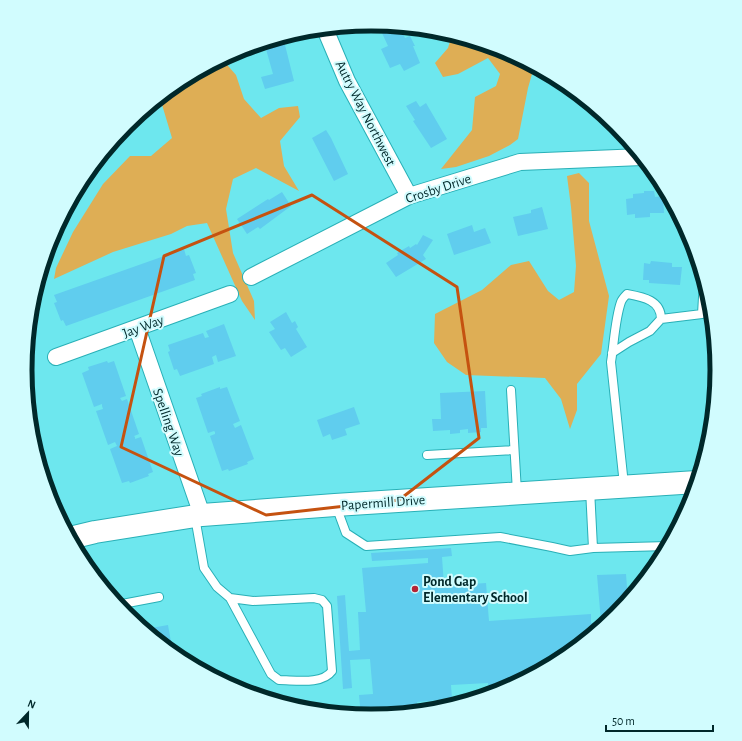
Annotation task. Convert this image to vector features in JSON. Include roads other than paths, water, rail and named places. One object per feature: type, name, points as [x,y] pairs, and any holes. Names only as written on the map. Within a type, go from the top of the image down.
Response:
[{"type":"main road","name":"Papermill Drive","points":[[75,537],[94,532],[198,516],[335,505],[691,482]]},
{"type":"street","name":"Autry Way Northwest","points":[[327,34],[347,81],[409,196]]},
{"type":"street","name":"Crosby Drive","points":[[251,277],[409,196],[520,162],[634,157]]},
{"type":"street","name":"Jay Way","points":[[56,357],[230,294]]},
{"type":"street","name":"Spelling Way","points":[[136,328],[198,516]]},
{"type":"lane","points":[[624,486],[611,362],[621,300],[626,294],[635,295],[655,302],[661,311],[661,319]]},
{"type":"lane","points":[[612,352],[650,331],[661,319],[702,314],[703,299]]},
{"type":"lane","points":[[511,390],[517,493]]},
{"type":"lane","points":[[427,455],[514,450]]},
{"type":"lane","points":[[590,488],[593,548]]},
{"type":"lane","points":[[335,505],[346,533],[366,546],[500,537],[570,552],[593,548],[661,546]]},
{"type":"lane","points":[[198,516],[204,568],[217,587],[230,598],[271,674],[279,680],[316,680],[324,679],[332,671],[327,606],[322,600],[314,598],[253,601],[230,598]]},
{"type":"lane","points":[[124,604],[159,597]]},
{"type":"place","name":"Pond Gap Elementary School","points":[[415,589]]}]
